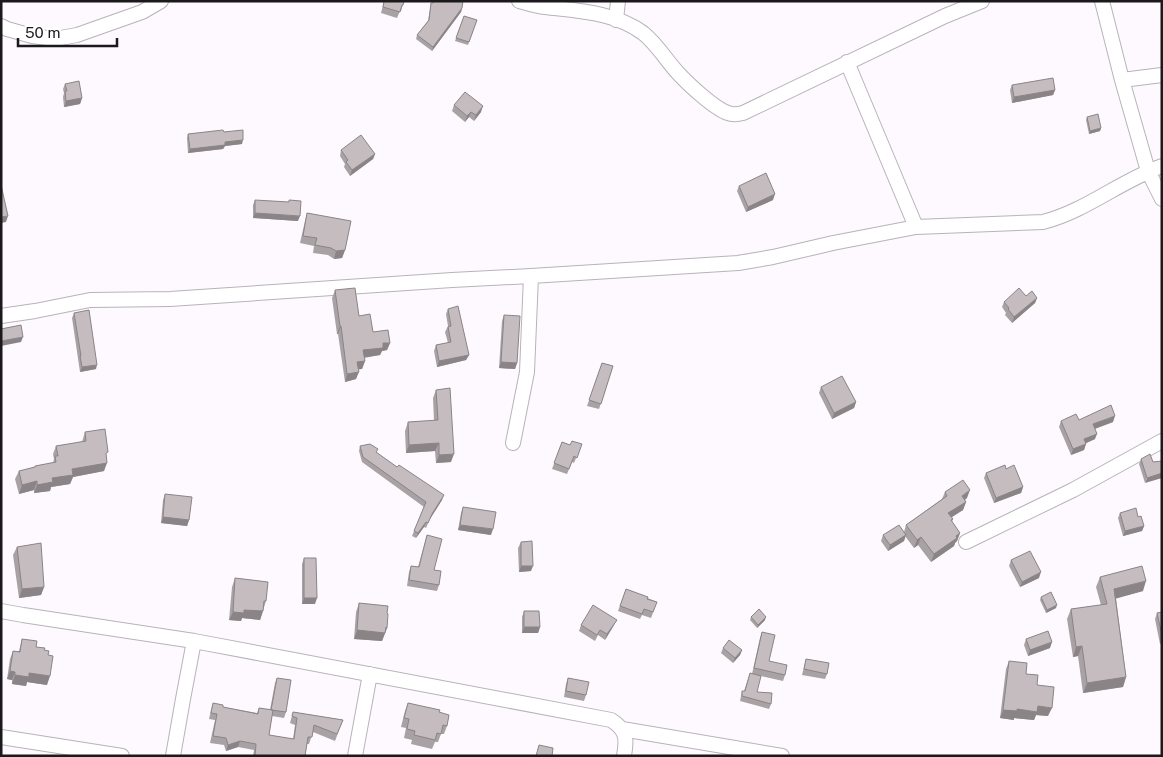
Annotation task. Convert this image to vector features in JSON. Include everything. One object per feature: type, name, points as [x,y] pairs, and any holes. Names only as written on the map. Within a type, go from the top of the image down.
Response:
[{"type":"street","points":[[1,26],[32,36],[55,40],[77,35],[142,12],[161,1]]},
{"type":"street","points":[[518,1],[542,7],[599,14],[634,28],[644,34],[678,74],[711,104],[729,114],[743,114],[847,62],[945,16],[982,1]]},
{"type":"street","points":[[616,20],[618,1]]},
{"type":"street","points":[[1102,1],[1148,171],[1162,199]]},
{"type":"street","points":[[847,62],[916,227]]},
{"type":"street","points":[[1122,80],[1162,75]]},
{"type":"street","points":[[1,316],[90,300],[170,299],[738,263],[916,227],[1043,222],[1058,218],[1086,205],[1148,171],[1162,166]]},
{"type":"street","points":[[513,443],[527,372],[531,276]]},
{"type":"street","points":[[966,542],[1074,490],[1162,442]]},
{"type":"street","points":[[1,611],[23,616],[194,641],[611,720],[622,729],[625,735],[624,756]]},
{"type":"street","points":[[173,756],[182,698],[194,641]]},
{"type":"street","points":[[355,756],[370,674]]},
{"type":"street","points":[[622,729],[782,756]]},
{"type":"street","points":[[1,738],[99,756]]},
{"type":"street","points":[[1,738],[122,756]]},
{"type":"building","points":[[384,1],[404,1],[400,12],[383,7]]},
{"type":"building","points":[[434,1],[463,1],[462,8],[433,47],[417,35],[429,20],[431,3]]},
{"type":"building","points":[[464,16],[477,20],[469,42],[456,38]]},
{"type":"building","points":[[1053,78],[1055,90],[1014,97],[1012,85]]},
{"type":"building","points":[[79,81],[82,98],[66,101],[65,91],[67,91],[65,84]]},
{"type":"building","points":[[465,92],[483,106],[476,115],[471,112],[467,116],[454,105]]},
{"type":"building","points":[[1098,114],[1101,128],[1090,131],[1087,117]]},
{"type":"building","points":[[223,130],[224,132],[243,130],[243,140],[225,142],[225,145],[190,149],[188,134]]},
{"type":"building","points":[[361,135],[375,154],[352,170],[341,150]]},
{"type":"building","points":[[766,173],[775,194],[748,207],[739,186]]},
{"type":"building","points":[[1,185],[8,216],[1,217]]},
{"type":"building","points":[[255,200],[301,201],[300,216],[255,213]]},
{"type":"building","points":[[307,213],[351,221],[345,250],[336,251],[331,248],[315,245],[317,238],[303,236]]},
{"type":"building","points":[[355,288],[359,316],[370,314],[373,332],[388,330],[390,343],[383,343],[383,348],[363,350],[365,361],[357,362],[359,372],[347,374],[335,290]]},
{"type":"building","points":[[1019,288],[1026,296],[1032,291],[1037,298],[1014,317],[1004,302]]},
{"type":"building","points":[[458,306],[469,355],[439,361],[436,345],[451,342],[448,327],[451,326],[448,309]]},
{"type":"building","points":[[89,310],[97,365],[82,367],[74,313]]},
{"type":"building","points":[[504,315],[520,316],[517,363],[501,362]]},
{"type":"building","points":[[21,325],[23,337],[1,341],[1,329]]},
{"type":"building","points":[[602,363],[613,366],[601,404],[589,400]]},
{"type":"building","points":[[842,376],[856,402],[834,413],[821,387]]},
{"type":"building","points":[[450,388],[454,454],[439,455],[439,443],[409,445],[408,422],[438,420],[436,390]]},
{"type":"building","points":[[1111,405],[1115,416],[1093,424],[1097,434],[1084,439],[1086,444],[1073,449],[1061,421],[1076,414],[1079,420]]},
{"type":"building","points":[[105,429],[108,452],[106,453],[107,463],[72,469],[73,475],[52,478],[53,482],[37,485],[37,481],[22,485],[19,471],[56,462],[55,456],[58,456],[56,446],[86,441],[85,432]]},
{"type":"building","points":[[572,441],[582,444],[577,458],[574,456],[569,469],[554,463],[562,442],[570,445]]},
{"type":"building","points":[[370,444],[378,449],[376,452],[397,467],[399,465],[444,495],[428,523],[426,522],[418,533],[414,531],[426,502],[363,457],[360,446]]},
{"type":"building","points":[[1150,454],[1153,462],[1162,461],[1162,473],[1147,478],[1141,459]]},
{"type":"building","points":[[1005,465],[1006,469],[1014,465],[1023,487],[996,498],[986,473]]},
{"type":"building","points":[[963,480],[970,490],[962,496],[966,502],[948,513],[960,533],[956,536],[957,538],[934,554],[921,537],[917,540],[906,525],[947,496],[945,492]]},
{"type":"building","points":[[165,494],[192,497],[189,520],[163,517]]},
{"type":"building","points":[[463,507],[496,512],[493,529],[460,525]]},
{"type":"building","points":[[1136,508],[1138,517],[1141,516],[1144,526],[1125,531],[1120,513]]},
{"type":"building","points":[[899,525],[906,535],[890,545],[883,535]]},
{"type":"building","points":[[427,535],[442,539],[434,570],[441,571],[439,585],[409,580],[411,566],[419,567]]},
{"type":"building","points":[[532,541],[533,566],[521,566],[521,542]]},
{"type":"building","points":[[41,543],[44,587],[22,589],[17,547]]},
{"type":"building","points":[[1030,551],[1041,572],[1022,582],[1011,560]]},
{"type":"building","points":[[304,558],[316,558],[317,598],[304,598]]},
{"type":"building","points":[[1142,566],[1146,581],[1114,589],[1126,677],[1087,683],[1082,646],[1076,647],[1071,609],[1107,604],[1100,577]]},
{"type":"building","points":[[235,578],[268,582],[263,611],[244,610],[244,613],[233,612]]},
{"type":"building","points":[[626,589],[657,602],[653,612],[644,609],[642,614],[620,606]]},
{"type":"building","points":[[1051,592],[1057,605],[1047,610],[1041,597]]},
{"type":"building","points":[[359,603],[388,606],[385,633],[357,630]]},
{"type":"building","points":[[593,605],[617,620],[607,634],[600,630],[597,635],[581,625]]},
{"type":"building","points":[[759,609],[766,617],[758,625],[751,617]]},
{"type":"building","points":[[524,611],[539,611],[540,627],[524,627]]},
{"type":"building","points":[[1162,612],[1162,635],[1157,613]]},
{"type":"building","points":[[1048,631],[1052,642],[1030,650],[1026,639]]},
{"type":"building","points":[[762,632],[775,635],[769,661],[787,665],[785,675],[754,668]]},
{"type":"building","points":[[22,639],[37,641],[36,647],[45,648],[44,650],[49,651],[48,655],[53,656],[50,676],[29,673],[29,677],[15,675],[15,672],[10,671],[13,651],[20,652]]},
{"type":"building","points":[[729,640],[742,650],[735,658],[723,648]]},
{"type":"building","points":[[806,659],[829,663],[827,674],[804,669]]},
{"type":"building","points":[[1009,661],[1027,663],[1026,674],[1038,675],[1037,685],[1054,687],[1052,708],[1038,706],[1037,712],[1017,709],[1017,711],[1003,710]]},
{"type":"building","points":[[750,673],[761,676],[757,692],[772,693],[771,704],[742,696],[742,691],[745,691]]},
{"type":"building","points":[[277,678],[291,680],[286,712],[271,710]]},
{"type":"building","points":[[568,678],[589,682],[586,695],[566,691]]},
{"type":"building","points":[[213,703],[223,705],[223,707],[258,714],[259,708],[273,710],[269,735],[294,739],[297,718],[292,716],[293,712],[343,720],[337,734],[314,725],[312,737],[308,737],[305,756],[255,756],[256,744],[240,741],[228,745],[226,738],[213,736],[217,714],[211,713]]},
{"type":"building","points":[[408,703],[440,710],[439,712],[449,715],[447,726],[443,725],[441,734],[437,733],[435,740],[414,735],[415,731],[407,729],[409,719],[404,718]]},
{"type":"building","points":[[539,745],[553,748],[552,756],[536,756]]}]
